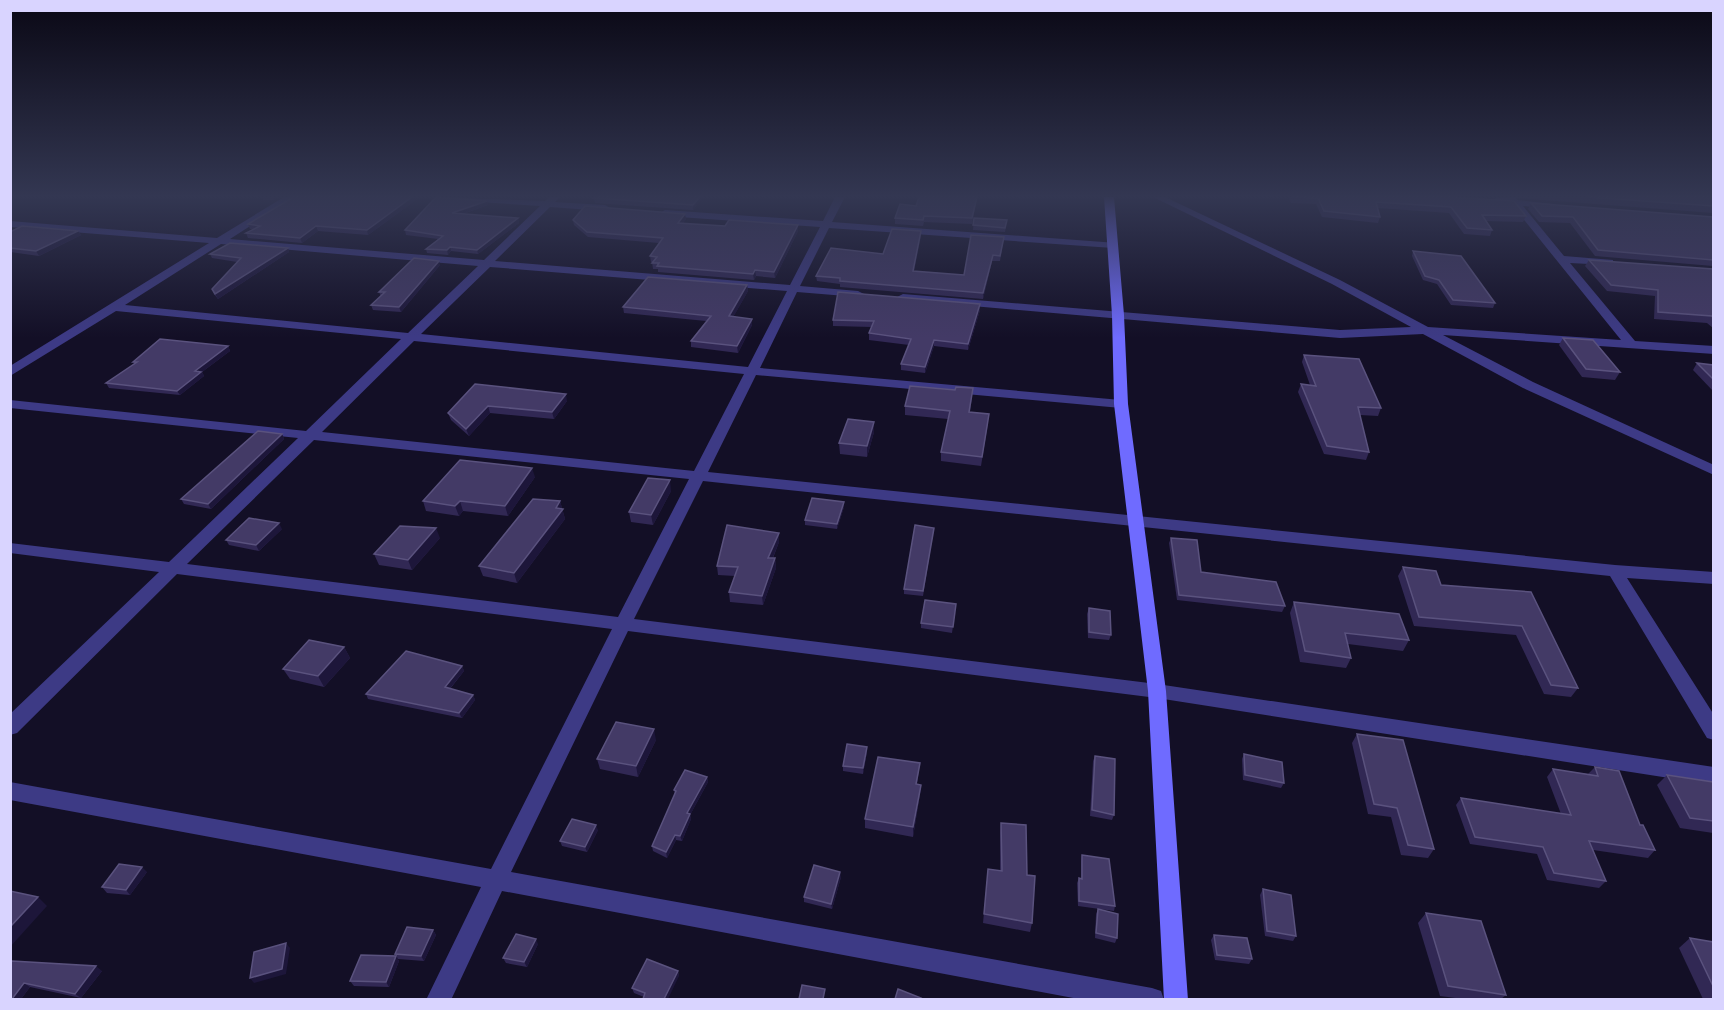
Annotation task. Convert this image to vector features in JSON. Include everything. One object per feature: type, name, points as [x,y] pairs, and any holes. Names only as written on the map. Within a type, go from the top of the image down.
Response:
[{"type":"street","points":[[10,372],[214,244]]},
{"type":"street","points":[[257,244],[1340,334],[1425,330],[1713,350]]},
{"type":"street","points":[[10,727],[506,244]]},
{"type":"street","points":[[438,999],[622,626],[816,244]]},
{"type":"street","points":[[1101,244],[1113,245],[1121,404],[1157,691],[1176,999]]},
{"type":"street","points":[[1257,244],[1336,282],[1528,385],[1713,471]]},
{"type":"street","points":[[1549,244],[1631,344]]},
{"type":"street","points":[[1561,259],[1620,263]]},
{"type":"street","points":[[113,308],[752,371],[1121,404]]},
{"type":"street","points":[[10,404],[1615,571],[1713,578]]},
{"type":"street","points":[[10,548],[1157,691],[1713,776]]},
{"type":"street","points":[[1615,571],[1713,732]]},
{"type":"street","points":[[10,791],[1152,999]]},
{"type":"building","points":[[10,244],[50,244],[36,251],[10,248]]},
{"type":"building","points":[[228,244],[288,248],[215,294],[212,289],[241,258],[210,254]]},
{"type":"building","points":[[432,244],[485,244],[477,250],[450,247],[447,250],[426,249]]},
{"type":"building","points":[[659,244],[788,244],[774,272],[755,270],[753,274],[657,266],[659,263],[652,263],[657,257],[650,256]]},
{"type":"building","points":[[887,244],[918,244],[913,271],[964,275],[969,244],[1002,244],[1000,256],[993,255],[983,293],[840,281],[840,278],[816,276],[831,248],[883,254]]},
{"type":"building","points":[[1594,244],[1713,244],[1713,260],[1598,250]]},
{"type":"building","points":[[1413,251],[1461,256],[1495,303],[1453,300],[1439,280],[1425,276]]},
{"type":"building","points":[[414,258],[439,261],[399,307],[371,305],[385,292],[379,292]]},
{"type":"building","points":[[1589,260],[1713,269],[1713,318],[1712,316],[1658,312],[1658,290],[1611,285]]},
{"type":"building","points":[[648,277],[747,285],[729,316],[752,319],[737,346],[691,341],[711,316],[623,307]]},
{"type":"building","points":[[838,292],[980,304],[968,344],[934,340],[925,367],[901,364],[911,339],[869,333],[874,321],[833,320]]},
{"type":"building","points":[[1563,338],[1593,340],[1620,372],[1586,369]]},
{"type":"building","points":[[160,339],[228,346],[195,371],[201,372],[177,391],[106,383],[137,362],[133,362]]},
{"type":"building","points":[[1304,355],[1359,359],[1381,408],[1358,407],[1369,452],[1327,446],[1301,384],[1316,386]]},
{"type":"building","points":[[1697,363],[1713,365],[1713,379]]},
{"type":"building","points":[[475,384],[566,394],[552,412],[488,406],[466,429],[448,413]]},
{"type":"building","points":[[910,386],[955,390],[956,387],[973,388],[969,412],[989,414],[982,457],[941,452],[950,411],[905,406]]},
{"type":"building","points":[[848,419],[874,422],[867,446],[839,443]]},
{"type":"building","points":[[258,431],[282,434],[208,504],[181,499]]},
{"type":"building","points":[[460,460],[532,468],[505,506],[460,501],[455,506],[423,501]]},
{"type":"building","points":[[648,478],[670,480],[651,515],[629,512]]},
{"type":"building","points":[[812,498],[844,502],[837,524],[805,520]]},
{"type":"building","points":[[533,499],[560,501],[556,508],[563,509],[514,573],[479,566]]},
{"type":"building","points":[[249,518],[279,523],[256,545],[226,540]]},
{"type":"building","points":[[727,525],[779,533],[768,558],[775,558],[762,596],[729,592],[738,567],[717,566]]},
{"type":"building","points":[[915,525],[934,528],[923,591],[904,589]]},
{"type":"building","points":[[400,526],[436,528],[408,560],[374,554]]},
{"type":"building","points":[[1171,538],[1197,540],[1201,572],[1276,582],[1285,606],[1179,595]]},
{"type":"building","points":[[1403,567],[1436,571],[1441,585],[1531,592],[1578,688],[1551,685],[1522,626],[1419,617]]},
{"type":"building","points":[[925,600],[956,604],[953,627],[921,623]]},
{"type":"building","points":[[1294,602],[1399,614],[1409,640],[1345,633],[1351,658],[1305,651]]},
{"type":"building","points":[[1089,608],[1110,611],[1111,635],[1089,632]]},
{"type":"building","points":[[309,640],[344,647],[318,676],[283,669]]},
{"type":"building","points":[[406,651],[462,666],[445,687],[473,695],[459,713],[366,694]]},
{"type":"building","points":[[616,722],[654,729],[636,766],[597,759]]},
{"type":"building","points":[[1357,734],[1403,740],[1434,849],[1408,845],[1397,808],[1374,804]]},
{"type":"building","points":[[847,744],[867,747],[863,768],[843,766]]},
{"type":"building","points":[[1244,754],[1282,762],[1284,783],[1245,775]]},
{"type":"building","points":[[1095,756],[1115,759],[1114,815],[1092,810]]},
{"type":"building","points":[[878,757],[920,763],[916,784],[921,785],[913,827],[865,819]]},
{"type":"building","points":[[1595,767],[1619,771],[1640,825],[1643,825],[1655,850],[1589,841],[1606,881],[1554,873],[1543,847],[1475,837],[1461,798],[1571,815],[1553,769],[1598,776]]},
{"type":"building","points":[[685,770],[707,777],[687,813],[690,814],[680,836],[675,835],[666,852],[652,846],[676,791],[674,790]]},
{"type":"building","points":[[1667,775],[1713,782],[1713,821],[1690,818]]},
{"type":"building","points":[[572,819],[596,825],[585,847],[560,841]]},
{"type":"building","points":[[1001,823],[1026,825],[1027,875],[1035,876],[1032,923],[984,914],[988,869],[1002,871]]},
{"type":"building","points":[[1082,855],[1109,859],[1115,906],[1079,901]]},
{"type":"building","points":[[119,864],[142,867],[126,890],[102,887]]},
{"type":"building","points":[[814,865],[840,872],[831,904],[804,897]]},
{"type":"building","points":[[1263,889],[1291,895],[1296,936],[1267,931]]},
{"type":"building","points":[[10,891],[38,897],[10,927]]},
{"type":"building","points":[[1098,909],[1118,914],[1117,938],[1096,933]]},
{"type":"building","points":[[1426,913],[1481,921],[1506,995],[1448,986]]},
{"type":"building","points":[[407,927],[433,930],[421,956],[395,954]]},
{"type":"building","points":[[516,934],[536,939],[524,962],[503,958]]},
{"type":"building","points":[[1214,935],[1247,938],[1252,959],[1217,955]]},
{"type":"building","points":[[1690,938],[1713,942],[1713,986]]},
{"type":"building","points":[[286,943],[282,969],[250,978],[254,952]]},
{"type":"building","points":[[361,955],[396,956],[386,982],[350,981]]},
{"type":"building","points":[[647,959],[678,971],[664,999],[643,999],[645,993],[632,988]]},
{"type":"building","points":[[12,961],[96,966],[75,994],[24,983],[10,999],[10,964]]},
{"type":"building","points":[[802,985],[825,989],[823,999],[799,999]]},
{"type":"building","points":[[898,989],[921,998],[895,999]]}]
